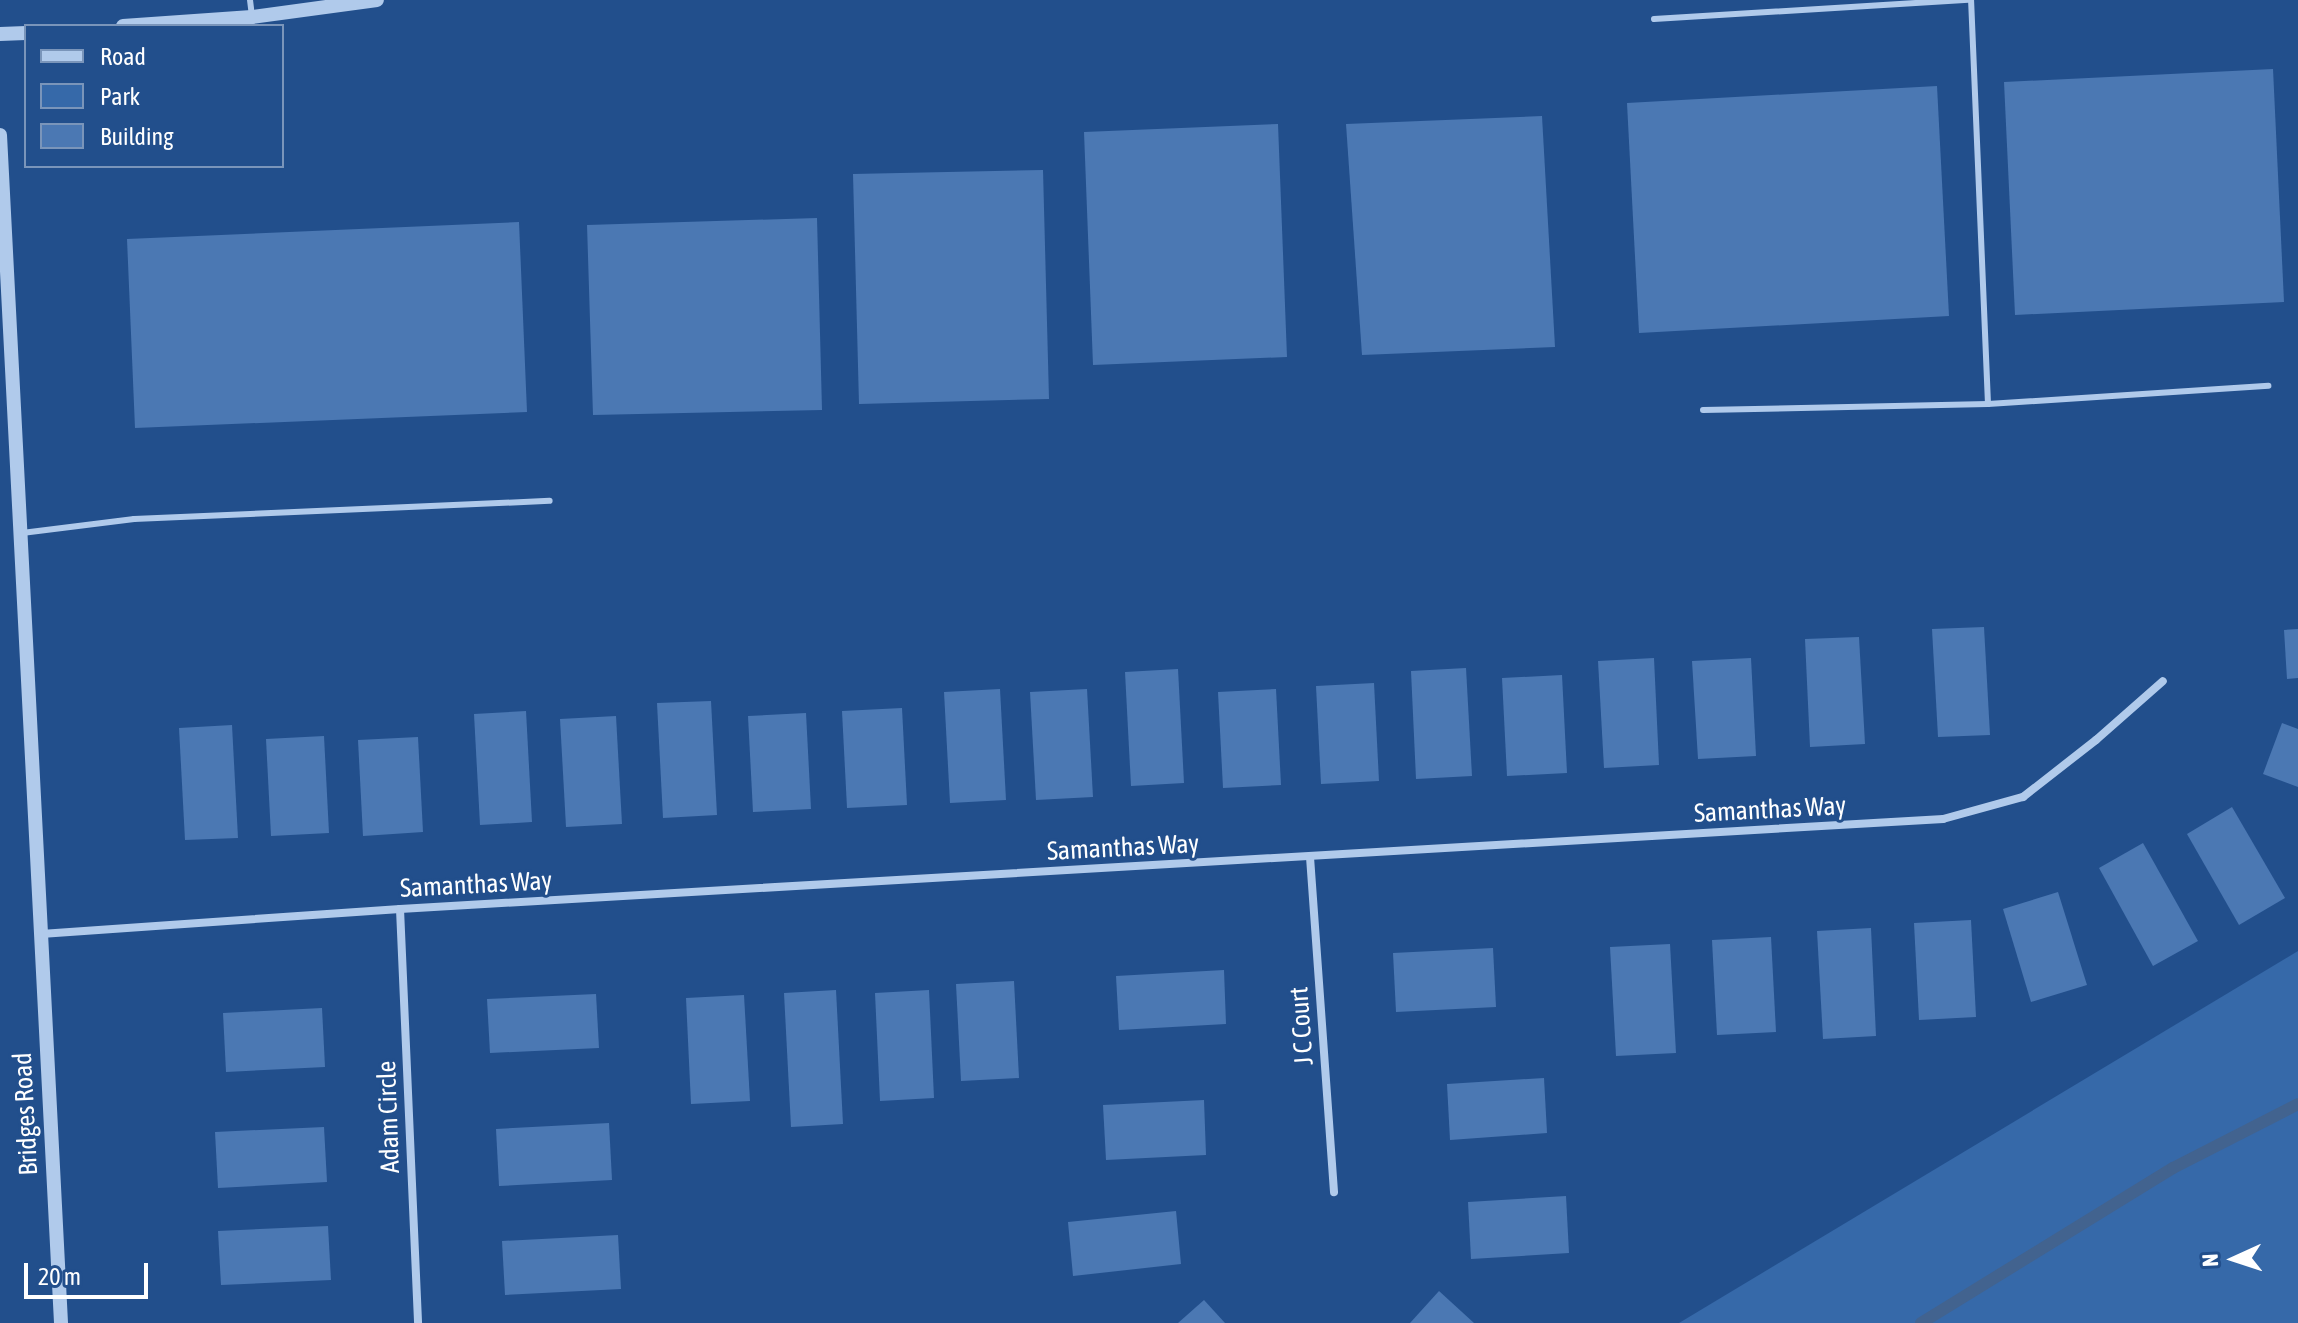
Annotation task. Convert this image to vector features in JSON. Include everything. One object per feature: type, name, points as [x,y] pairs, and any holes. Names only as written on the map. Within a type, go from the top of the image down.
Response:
[{"type":"street","points":[[152,24],[252,17],[377,0]]},
{"type":"street","points":[[0,34],[24,33]]},
{"type":"street","name":"Bridges Road","points":[[0,135],[18,533],[61,1323]]},
{"type":"street","name":"Samanthas Way","points":[[41,934],[400,909],[1943,819],[2023,797],[2096,740],[2163,681]]},
{"type":"street","name":"J C Court","points":[[1310,857],[1334,1192]]},
{"type":"street","name":"Adam Circle","points":[[400,909],[418,1323]]},
{"type":"lane","points":[[250,0],[252,17]]},
{"type":"lane","points":[[1654,19],[1970,0],[1988,404]]},
{"type":"lane","points":[[1703,410],[1988,404],[2268,386]]},
{"type":"lane","points":[[18,533],[134,519],[550,501]]},
{"type":"green space","points":[[2298,951],[2298,1323],[1679,1323]]},
{"type":"building","points":[[2273,69],[2284,302],[2015,315],[2004,82]]},
{"type":"building","points":[[1937,86],[1949,316],[1639,333],[1627,103]]},
{"type":"building","points":[[1542,116],[1555,347],[1362,355],[1346,124]]},
{"type":"building","points":[[1278,124],[1287,357],[1093,365],[1084,132]]},
{"type":"building","points":[[1043,170],[1049,399],[859,404],[853,174]]},
{"type":"building","points":[[817,218],[822,410],[593,415],[587,225]]},
{"type":"building","points":[[519,222],[527,412],[135,428],[127,239]]},
{"type":"building","points":[[1984,627],[1990,735],[1938,737],[1932,629]]},
{"type":"building","points":[[2298,629],[2298,678],[2287,679],[2284,630]]},
{"type":"building","points":[[1859,637],[1865,744],[1810,747],[1805,639]]},
{"type":"building","points":[[1654,658],[1659,765],[1604,768],[1598,661]]},
{"type":"building","points":[[1751,658],[1756,756],[1698,759],[1692,661]]},
{"type":"building","points":[[1466,668],[1472,776],[1416,779],[1411,671]]},
{"type":"building","points":[[1178,669],[1184,783],[1131,786],[1125,672]]},
{"type":"building","points":[[1562,675],[1567,773],[1507,776],[1502,678]]},
{"type":"building","points":[[1374,683],[1379,781],[1321,784],[1316,686]]},
{"type":"building","points":[[1000,689],[1006,800],[950,803],[944,692]]},
{"type":"building","points":[[1087,689],[1093,797],[1036,800],[1030,692]]},
{"type":"building","points":[[1276,689],[1281,785],[1223,788],[1218,692]]},
{"type":"building","points":[[711,701],[717,815],[663,818],[657,703]]},
{"type":"building","points":[[902,708],[907,805],[847,808],[842,711]]},
{"type":"building","points":[[526,711],[532,822],[480,825],[474,714]]},
{"type":"building","points":[[806,713],[811,809],[753,812],[748,716]]},
{"type":"building","points":[[616,716],[622,824],[566,827],[560,719]]},
{"type":"building","points":[[2282,723],[2298,729],[2298,787],[2263,774]]},
{"type":"building","points":[[232,725],[238,838],[185,840],[179,728]]},
{"type":"building","points":[[324,736],[329,833],[271,836],[266,739]]},
{"type":"building","points":[[418,737],[423,832],[363,836],[358,740]]},
{"type":"building","points":[[2232,807],[2285,898],[2239,925],[2187,834]]},
{"type":"building","points":[[2143,843],[2198,941],[2153,966],[2099,868]]},
{"type":"building","points":[[2058,892],[2087,985],[2031,1002],[2003,909]]},
{"type":"building","points":[[1971,920],[1976,1017],[1919,1020],[1914,923]]},
{"type":"building","points":[[1871,928],[1876,1036],[1823,1039],[1817,931]]},
{"type":"building","points":[[1771,937],[1776,1032],[1717,1035],[1712,940]]},
{"type":"building","points":[[1670,944],[1676,1053],[1616,1056],[1610,947]]},
{"type":"building","points":[[1493,948],[1496,1007],[1396,1012],[1393,953]]},
{"type":"building","points":[[1224,970],[1226,1024],[1119,1030],[1116,976]]},
{"type":"building","points":[[1014,981],[1019,1078],[961,1081],[956,984]]},
{"type":"building","points":[[836,990],[843,1124],[791,1127],[784,993]]},
{"type":"building","points":[[929,990],[934,1098],[880,1101],[875,993]]},
{"type":"building","points":[[596,994],[599,1048],[490,1053],[487,999]]},
{"type":"building","points":[[744,995],[750,1101],[691,1104],[686,998]]},
{"type":"building","points":[[322,1008],[325,1067],[226,1072],[223,1013]]},
{"type":"building","points":[[1544,1078],[1547,1133],[1450,1140],[1447,1084]]},
{"type":"building","points":[[1204,1100],[1206,1155],[1106,1160],[1103,1105]]},
{"type":"building","points":[[609,1123],[612,1180],[499,1186],[496,1129]]},
{"type":"building","points":[[324,1127],[327,1182],[218,1188],[215,1132]]},
{"type":"building","points":[[1566,1196],[1569,1253],[1471,1259],[1468,1202]]},
{"type":"building","points":[[1176,1211],[1181,1264],[1073,1276],[1068,1222]]},
{"type":"building","points":[[328,1226],[331,1280],[221,1285],[218,1231]]},
{"type":"building","points":[[618,1235],[621,1289],[505,1295],[502,1241]]},
{"type":"building","points":[[1439,1291],[1474,1323],[1410,1323]]},
{"type":"building","points":[[1204,1300],[1225,1323],[1178,1323]]},
{"type":"waterway","points":[[1921,1323],[2173,1168],[2298,1104]]}]
